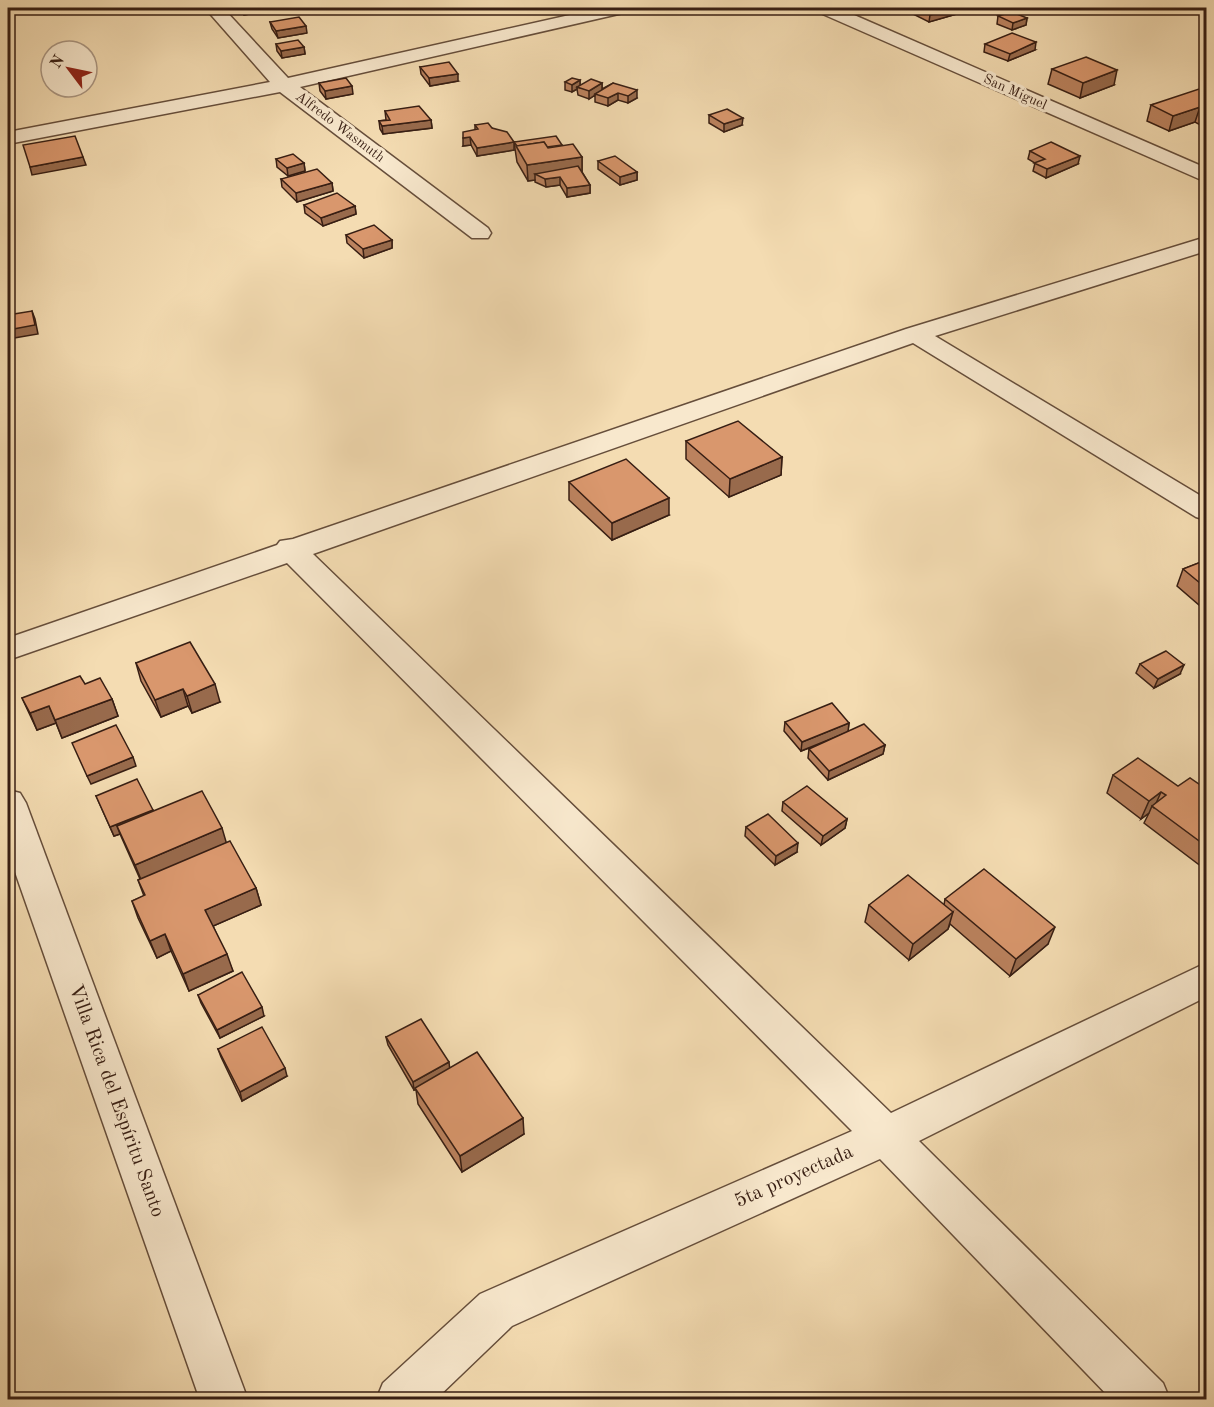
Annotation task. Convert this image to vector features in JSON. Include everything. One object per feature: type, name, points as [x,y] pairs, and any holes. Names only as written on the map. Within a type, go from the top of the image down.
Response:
[{"type":"street","name":"Alfredo Wasmuth","points":[[214,8],[284,85],[480,233]]},
{"type":"street","points":[[8,138],[284,85],[623,8]]},
{"type":"street","name":"San Miguel","points":[[824,8],[1206,176]]},
{"type":"street","points":[[8,649],[290,548],[915,333],[1206,244]]},
{"type":"street","points":[[915,333],[1206,511]]},
{"type":"street","points":[[290,548],[886,1136],[1146,1400]]},
{"type":"street","name":"Villa Rica del Espíritu Santo","points":[[8,803],[224,1400]]},
{"type":"street","name":"5ta proyectada","points":[[400,1400],[496,1310],[886,1136],[1206,979]]},
{"type":"building","points":[[916,8],[956,8],[930,15]]},
{"type":"building","points":[[1012,12],[1027,18],[1013,23],[998,16]]},
{"type":"building","points":[[299,17],[306,26],[276,31],[270,22]]},
{"type":"building","points":[[1012,33],[1036,42],[1010,54],[985,44]]},
{"type":"building","points":[[298,40],[304,47],[281,51],[276,44]]},
{"type":"building","points":[[1086,57],[1117,70],[1083,83],[1052,69]]},
{"type":"building","points":[[449,62],[458,74],[429,78],[420,67]]},
{"type":"building","points":[[346,78],[352,86],[325,91],[319,83]]},
{"type":"building","points":[[572,78],[580,80],[572,85],[565,82]]},
{"type":"building","points":[[591,79],[602,83],[589,91],[577,87]]},
{"type":"building","points":[[613,83],[637,90],[628,96],[618,93],[608,98],[595,94]]},
{"type":"building","points":[[1199,89],[1206,93],[1206,110],[1200,107],[1173,116],[1151,105]]},
{"type":"building","points":[[419,106],[431,120],[382,126],[379,121],[390,120],[385,111]]},
{"type":"building","points":[[727,109],[743,118],[724,124],[709,115]]},
{"type":"building","points":[[488,123],[492,128],[507,132],[514,142],[477,148],[470,137],[463,138],[463,132],[478,129],[475,125]]},
{"type":"building","points":[[75,136],[83,157],[30,167],[23,145]]},
{"type":"building","points":[[556,136],[562,145],[547,147],[544,142],[517,146],[514,142]]},
{"type":"building","points":[[544,142],[548,148],[573,144],[582,157],[527,165],[516,146]]},
{"type":"building","points":[[1051,142],[1080,156],[1047,169],[1034,163],[1045,159],[1030,151]]},
{"type":"building","points":[[293,154],[304,163],[287,168],[276,159]]},
{"type":"building","points":[[615,156],[637,172],[620,177],[598,161]]},
{"type":"building","points":[[578,166],[590,185],[567,188],[560,177],[545,179],[535,174]]},
{"type":"building","points":[[317,169],[332,183],[296,193],[281,179]]},
{"type":"building","points":[[337,193],[355,206],[321,218],[304,205]]},
{"type":"building","points":[[374,225],[392,240],[363,249],[346,235]]},
{"type":"building","points":[[32,311],[35,325],[8,330],[8,315]]},
{"type":"building","points":[[738,421],[782,457],[730,479],[686,441]]},
{"type":"building","points":[[626,459],[669,498],[612,523],[569,482]]},
{"type":"building","points":[[1206,560],[1206,588],[1183,569]]},
{"type":"building","points":[[190,642],[215,684],[187,696],[183,689],[155,700],[136,663]]},
{"type":"building","points":[[1166,651],[1184,665],[1158,679],[1140,664]]},
{"type":"building","points":[[80,676],[85,684],[100,678],[112,699],[55,720],[49,706],[30,713],[22,698]]},
{"type":"building","points":[[832,703],[849,723],[802,742],[785,722]]},
{"type":"building","points":[[864,724],[885,745],[829,771],[809,749]]},
{"type":"building","points":[[116,725],[133,757],[87,776],[72,743]]},
{"type":"building","points":[[1138,758],[1178,786],[1190,778],[1206,789],[1206,846],[1152,806],[1166,795],[1161,792],[1149,801],[1113,775]]},
{"type":"building","points":[[137,779],[153,810],[110,827],[96,796]]},
{"type":"building","points":[[807,786],[847,819],[823,836],[783,802]]},
{"type":"building","points":[[202,791],[222,828],[135,865],[117,826]]},
{"type":"building","points":[[768,814],[798,843],[776,856],[746,827]]},
{"type":"building","points":[[230,841],[256,888],[205,910],[227,954],[183,974],[165,934],[150,941],[132,901],[145,895],[138,880]]},
{"type":"building","points":[[984,869],[1055,927],[1016,959],[945,899]]},
{"type":"building","points":[[908,875],[953,912],[913,944],[869,905]]},
{"type":"building","points":[[242,972],[262,1007],[217,1030],[198,995]]},
{"type":"building","points":[[421,1019],[449,1062],[413,1082],[386,1037]]},
{"type":"building","points":[[262,1027],[285,1068],[240,1092],[218,1049]]},
{"type":"building","points":[[477,1052],[523,1118],[460,1156],[415,1088]]}]
